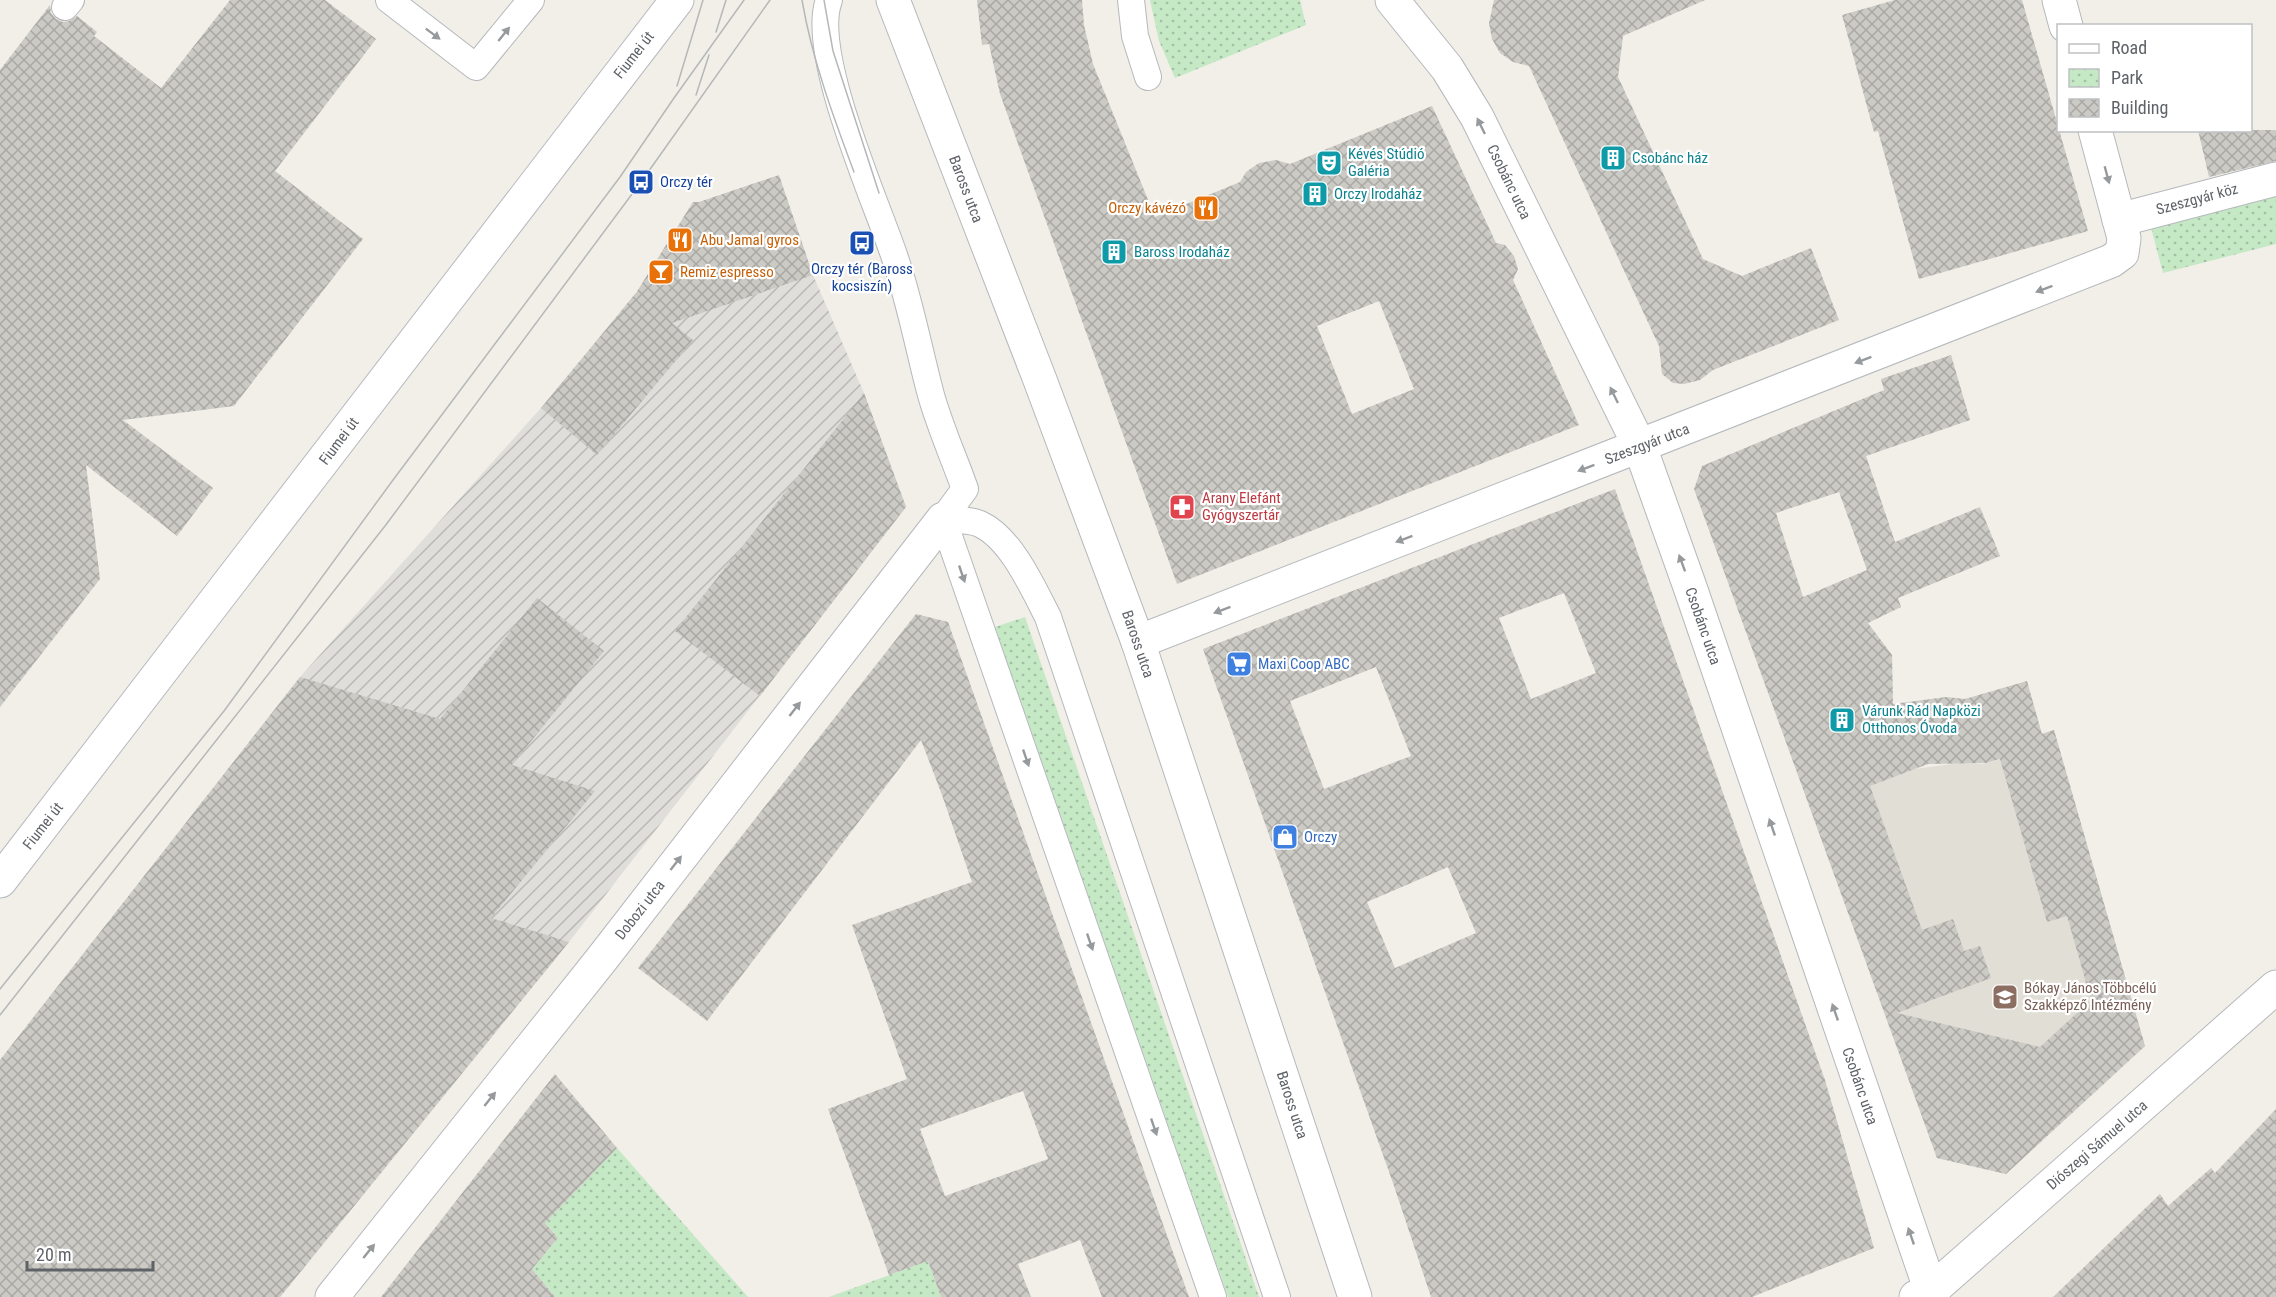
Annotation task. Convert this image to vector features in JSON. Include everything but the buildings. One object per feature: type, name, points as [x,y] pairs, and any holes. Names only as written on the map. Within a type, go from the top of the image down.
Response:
[{"type":"street","name":"Fiumei út","points":[[0,881],[677,0]]},
{"type":"street","name":"Baross utca","points":[[892,0],[1040,380],[1138,642],[1355,1297]]},
{"type":"street","name":"Csobánc utca","points":[[1392,0],[1446,68],[1477,117],[1640,447],[1690,586],[1926,1295]]},
{"type":"street","points":[[2059,0],[2065,24]]},
{"type":"street","points":[[2096,132],[2119,220]]},
{"type":"street","name":"Szeszgyár köz","points":[[2119,220],[2276,179]]},
{"type":"street","name":"Szeszgyár utca","points":[[1138,642],[2099,267],[2122,253],[2124,238],[2119,220]]},
{"type":"street","name":"Dobozi utca","points":[[332,1297],[593,969],[943,519]]},
{"type":"street","name":"Diószegi Sámuel utca","points":[[1926,1295],[2276,987]]},
{"type":"lane","points":[[389,0],[476,67],[531,0]]},
{"type":"lane","points":[[829,0],[826,9],[826,43],[834,87],[896,259],[932,398],[965,489],[943,519]]},
{"type":"lane","points":[[1131,0],[1135,36],[1148,77]]},
{"type":"lane","points":[[943,519],[1213,1297]]},
{"type":"lane","points":[[943,519],[977,522],[991,530],[1007,547],[1030,581],[1048,617],[1277,1297]]},
{"type":"shaded area","points":[[813,275],[864,393],[906,507],[569,942],[280,1297],[0,1297],[0,1060],[300,677],[541,408],[636,293]]},
{"type":"shaded area","name":"Bókay János Többcélú Szakképző Intézmény","points":[[2054,730],[2145,1046],[2006,1174],[1937,1158],[1810,807],[1915,769],[1959,763],[1983,764],[2023,753],[2020,740]]},
{"type":"green space","points":[[1150,0],[1300,0],[1306,25],[1175,78],[1159,41]]},
{"type":"green space","points":[[2276,191],[2276,244],[2163,273],[2150,224]]},
{"type":"green space","points":[[1025,617],[1259,1297],[1228,1297],[995,627]]},
{"type":"green space","points":[[617,1148],[748,1297],[555,1297],[532,1269],[558,1238],[545,1223]]},
{"type":"green space","points":[[928,1261],[941,1297],[829,1297]]},
{"type":"tram line","points":[[677,86],[703,0]]},
{"type":"tram line","points":[[716,32],[726,0]]},
{"type":"tram line","points":[[0,989],[224,711],[393,480],[620,177],[744,0]]},
{"type":"tram line","points":[[0,1015],[385,526],[641,182],[770,0]]},
{"type":"tram line","points":[[802,0],[817,66],[854,172]]},
{"type":"tram line","points":[[824,0],[833,51],[879,193]]},
{"type":"tram line","points":[[696,95],[709,55]]},
{"type":"place","name":"Csobánc ház","points":[[1613,158]]},
{"type":"place","name":"Kévés Stúdió Galéria","points":[[1329,163]]},
{"type":"place","name":"Orczy tér","points":[[641,182]]},
{"type":"place","name":"Orczy Irodaház","points":[[1315,194]]},
{"type":"place","name":"Orczy kávézó","points":[[1206,208]]},
{"type":"place","name":"Abu Jamal gyros","points":[[680,240]]},
{"type":"place","name":"Orczy tér (Baross kocsiszín)","points":[[862,243]]},
{"type":"place","name":"Baross Irodaház","points":[[1114,252]]},
{"type":"place","name":"Remiz espresso","points":[[661,272]]},
{"type":"place","name":"Arany Elefánt Gyógyszertár","points":[[1182,507]]},
{"type":"place","name":"Maxi Coop ABC","points":[[1239,664]]},
{"type":"place","name":"Várunk Rád Napközi Otthonos Óvoda","points":[[1842,720]]},
{"type":"place","name":"Orczy","points":[[1285,837]]},
{"type":"place","name":"Bókay János Többcélú Szakképző Intézmény","points":[[2005,997]]}]
